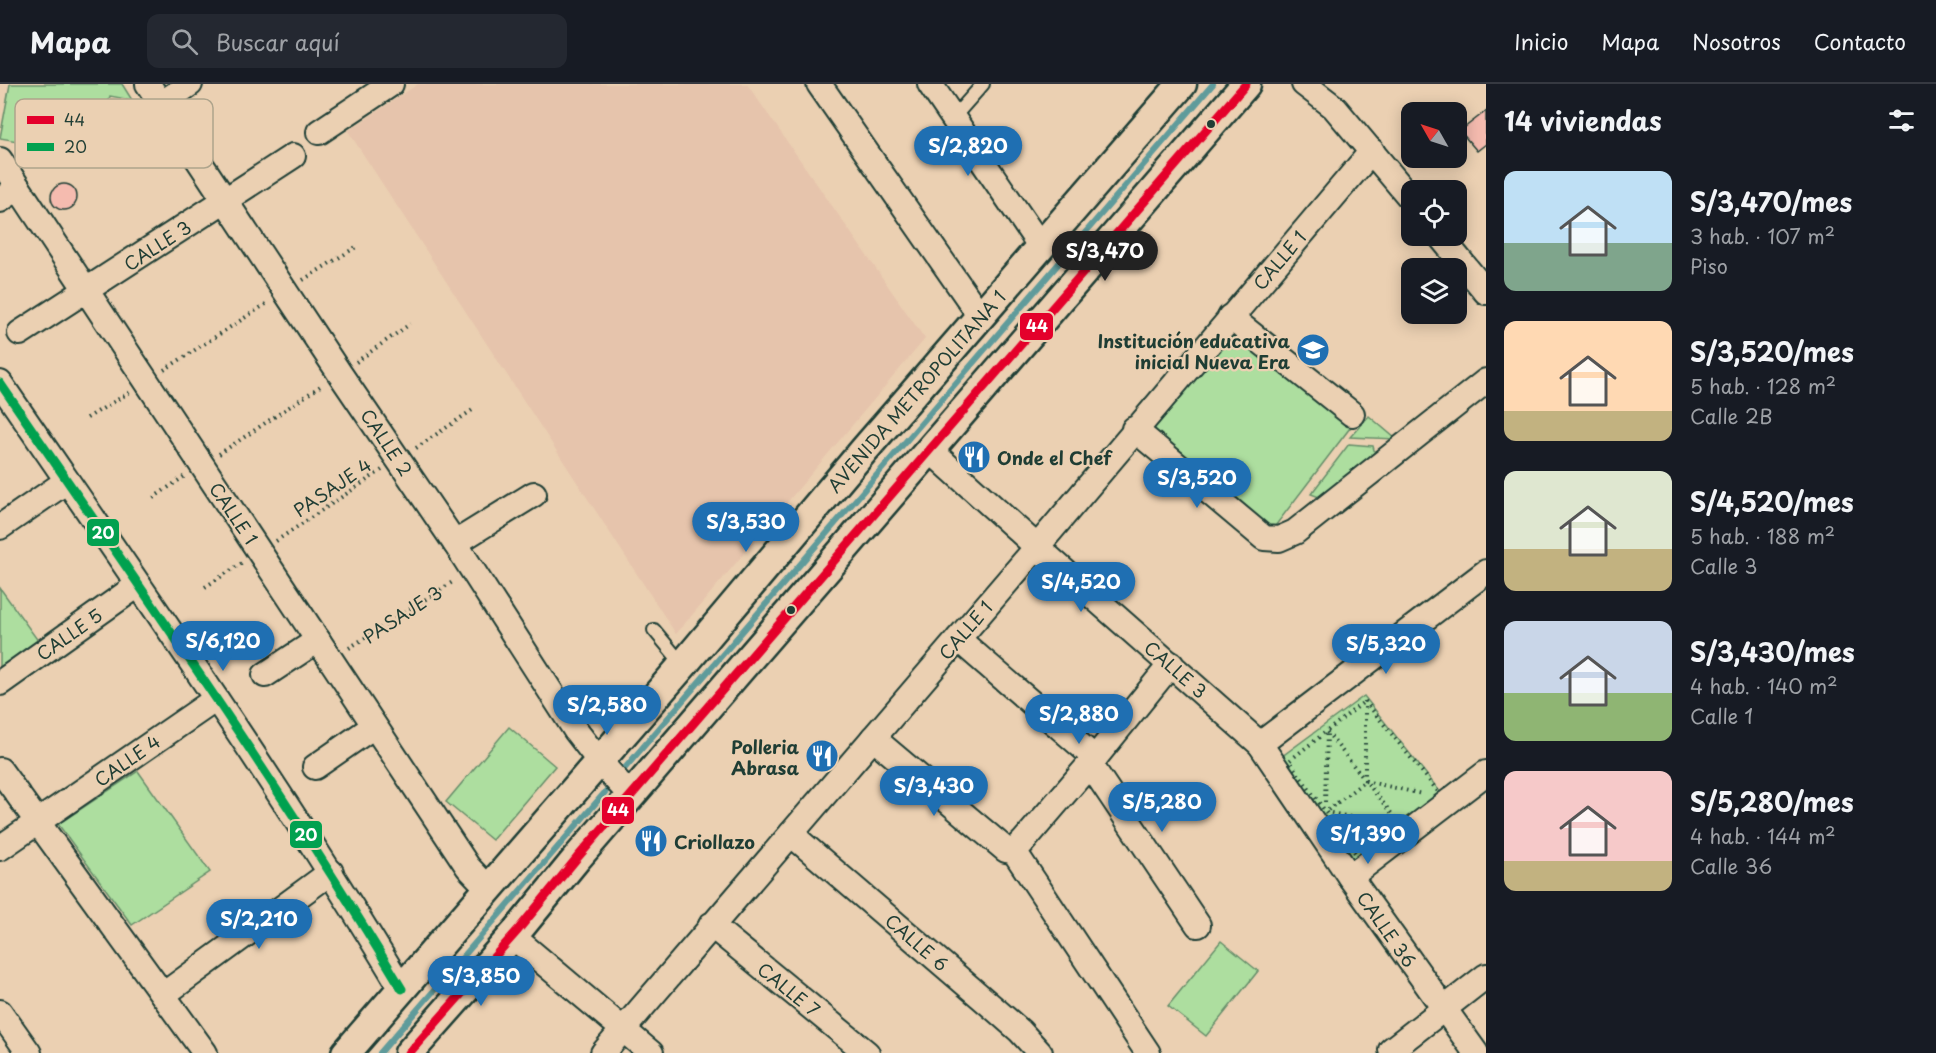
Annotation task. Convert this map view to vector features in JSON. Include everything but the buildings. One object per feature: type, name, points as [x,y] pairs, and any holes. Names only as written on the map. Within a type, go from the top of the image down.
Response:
[{"type":"street","name":"CALLE 2","points":[[148,84],[158,99]]},
{"type":"street","points":[[168,99],[190,84]]},
{"type":"street","points":[[319,132],[391,84]]},
{"type":"street","points":[[819,84],[981,317]]},
{"type":"street","points":[[930,84],[1041,247]]},
{"type":"street","name":"AVENIDA METROPOLITANA 1","points":[[409,1053],[512,936],[628,792],[700,681],[865,449],[1182,84]]},
{"type":"street","name":"AVENIDA METROPOLITANA 1","points":[[346,1053],[489,889],[602,765],[700,681],[931,451],[1001,366],[1246,84]]},
{"type":"street","points":[[1304,84],[1334,107],[1401,187]]},
{"type":"street","name":"CALLE 1","points":[[603,1053],[1037,547],[1134,429],[1372,151]]},
{"type":"street","name":"CALLE 3","points":[[20,333],[293,156]]},
{"type":"street","name":"CALLE 1","points":[[0,160],[9,194],[87,291],[468,867],[489,889]]},
{"type":"street","name":"CALLE 2","points":[[204,168],[455,543],[576,731],[602,765],[628,792]]},
{"type":"street","points":[[1448,246],[1486,292]]},
{"type":"street","points":[[1230,317],[1352,414]]},
{"type":"street","points":[[1134,429],[1264,538],[1280,539],[1295,532],[1486,381]]},
{"type":"street","points":[[0,383],[331,872],[402,989]]},
{"type":"street","name":"CALLE 3","points":[[931,451],[1260,744]]},
{"type":"street","points":[[0,527],[67,481]]},
{"type":"street","points":[[455,543],[534,494]]},
{"type":"street","points":[[1260,744],[1486,572]]},
{"type":"street","name":"CALLE 5","points":[[0,683],[138,585]]},
{"type":"street","points":[[958,639],[1093,761],[1198,925]]},
{"type":"street","points":[[265,675],[324,650]]},
{"type":"street","points":[[1014,851],[1093,761],[1171,664]]},
{"type":"street","name":"CALLE 4","points":[[37,822],[216,699]]},
{"type":"street","points":[[315,767],[374,726]]},
{"type":"street","points":[[873,738],[1006,850],[1014,851],[1148,1053]]},
{"type":"street","name":"CALLE 36","points":[[1260,744],[1350,877],[1476,1053]]},
{"type":"street","points":[[0,770],[205,1053]]},
{"type":"street","points":[[1350,877],[1486,773]]},
{"type":"street","points":[[0,848],[37,822]]},
{"type":"street","name":"CALLE 6","points":[[791,834],[1012,1024],[1040,1053]]},
{"type":"street","points":[[163,995],[331,872]]},
{"type":"street","name":"CALLE 7","points":[[711,925],[867,1053]]},
{"type":"street","points":[[512,936],[651,1053]]},
{"type":"street","points":[[1391,1050],[1486,976]]},
{"type":"street","points":[[0,1012],[29,1053]]},
{"type":"lane","points":[[952,118],[983,84]]},
{"type":"lane","points":[[654,630],[700,681]]},
{"type":"path","points":[[87,418],[356,247]]},
{"type":"path","points":[[153,498],[340,374],[410,324]]},
{"type":"path","name":"PASAJE 4","points":[[205,587],[474,410]]},
{"type":"path","name":"PASAJE 3","points":[[324,650],[472,569]]},
{"type":"path","points":[[1365,701],[1289,761],[1360,861],[1444,799]]},
{"type":"path","points":[[1365,701],[1365,781]]},
{"type":"path","points":[[1365,701],[1444,799]]},
{"type":"path","points":[[1327,732],[1404,829]]},
{"type":"path","points":[[1325,812],[1327,732]]},
{"type":"path","points":[[1365,781],[1444,799]]},
{"type":"path","points":[[1325,812],[1365,781]]},
{"type":"path","points":[[1325,812],[1404,829]]},
{"type":"shaded area","points":[[418,84],[747,84],[925,339],[676,634],[348,131]]},
{"type":"green space","points":[[10,84],[122,84],[131,99],[110,96],[109,99],[15,99],[15,141],[0,138]]},
{"type":"green space","points":[[1233,325],[1353,424],[1269,534],[1145,432]]},
{"type":"green space","points":[[1369,416],[1396,439],[1350,437]]},
{"type":"green space","points":[[1349,444],[1373,446],[1375,454],[1319,497],[1311,494]]},
{"type":"green space","points":[[0,588],[39,642],[0,671]]},
{"type":"green space","points":[[1364,696],[1446,799],[1358,866],[1281,757]]},
{"type":"green space","points":[[509,727],[555,766],[492,840],[446,802]]},
{"type":"green space","points":[[138,771],[210,872],[132,925],[58,824]]},
{"type":"green space","points":[[1221,941],[1258,971],[1206,1036],[1168,1006]]},
{"type":"waterway","points":[[619,775],[1213,84]]},
{"type":"waterway","points":[[380,1053],[613,783]]},
{"type":"transit line","name":"44","points":[[409,1053],[518,930],[577,858],[1246,84]]},
{"type":"transit line","name":"20","points":[[0,383],[256,759],[402,989]]},
{"type":"place","name":"Institución educativa inicial Nueva Era","points":[[1313,350]]},
{"type":"place","name":"Onde el Chef","points":[[974,457]]},
{"type":"place","name":"Polleria Abrasa","points":[[822,756]]},
{"type":"place","name":"Criollazo","points":[[651,841]]}]
